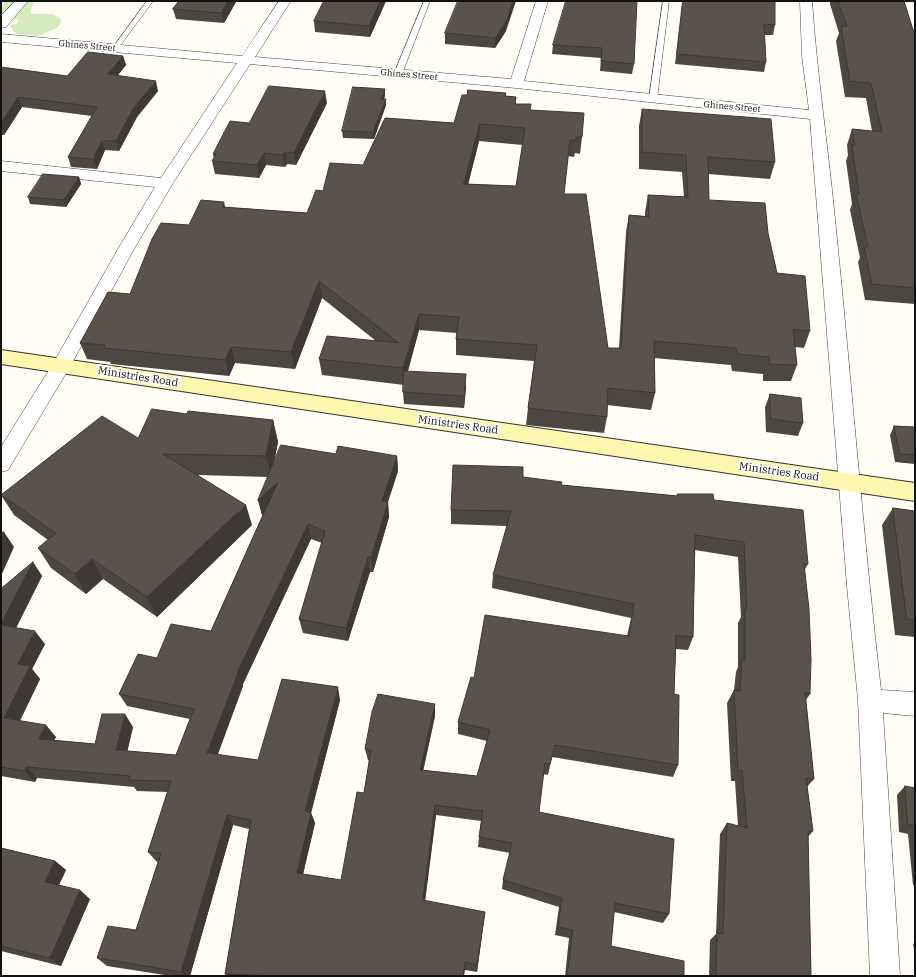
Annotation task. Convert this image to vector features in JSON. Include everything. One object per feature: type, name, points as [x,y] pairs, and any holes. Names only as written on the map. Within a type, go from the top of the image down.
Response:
[{"type":"street","points":[[1,24],[22,1]]},
{"type":"street","points":[[1,464],[62,365],[126,249],[166,183],[285,1]]},
{"type":"street","points":[[516,84],[542,1]]},
{"type":"street","points":[[806,1],[858,586],[870,700],[885,976]]},
{"type":"street","name":"Ghines Street","points":[[1,38],[245,61],[516,84],[817,115]]},
{"type":"street","points":[[1,166],[166,183]]},
{"type":"street","name":"Ministries Road","points":[[1,357],[915,492]]},
{"type":"street","points":[[870,700],[915,704]]},
{"type":"lane","points":[[115,49],[150,1]]},
{"type":"lane","points":[[398,74],[427,1]]},
{"type":"lane","points":[[653,99],[666,1]]},
{"type":"green space","points":[[4,1],[34,1],[31,14],[53,14],[60,18],[61,23],[57,28],[38,36],[16,34],[9,25],[17,24],[19,20],[1,14],[1,5],[4,4]]},
{"type":"building","points":[[179,1],[228,1],[221,13],[173,9]]},
{"type":"building","points":[[324,1],[380,1],[369,26],[314,21]]},
{"type":"building","points":[[458,1],[513,1],[507,20],[495,38],[445,33]]},
{"type":"building","points":[[566,1],[637,1],[634,64],[601,61],[602,48],[553,45]]},
{"type":"building","points":[[683,1],[775,1],[775,25],[764,24],[766,62],[677,54]]},
{"type":"building","points":[[838,1],[904,1],[913,30],[915,30],[915,288],[872,284],[864,247],[868,247],[856,194],[859,194],[852,145],[855,145],[852,129],[882,132],[871,83],[850,81],[841,26],[847,26]]},
{"type":"building","points":[[88,52],[123,56],[108,74],[156,81],[134,107],[116,141],[102,141],[93,159],[68,157],[97,107],[18,97],[1,123],[1,67],[67,76]]},
{"type":"building","points":[[269,86],[325,91],[294,153],[285,152],[283,155],[264,153],[257,165],[212,161],[216,154],[213,154],[230,121],[249,123]]},
{"type":"building","points":[[353,87],[385,89],[381,99],[386,99],[373,132],[342,131]]},
{"type":"building","points":[[468,90],[506,93],[505,96],[516,97],[515,104],[531,104],[530,110],[584,113],[582,137],[576,137],[576,140],[570,140],[564,194],[586,194],[608,348],[621,348],[629,215],[649,217],[648,195],[688,197],[686,155],[642,152],[642,109],[771,119],[775,162],[708,157],[709,200],[765,203],[768,233],[777,273],[805,276],[810,331],[793,329],[797,365],[769,364],[769,357],[737,354],[736,348],[654,341],[655,393],[608,388],[607,417],[528,408],[537,345],[456,339],[459,317],[419,314],[403,368],[319,359],[327,336],[399,343],[319,281],[291,352],[231,347],[225,360],[104,348],[105,345],[80,343],[108,292],[130,294],[152,239],[161,223],[189,225],[201,200],[224,202],[222,207],[307,213],[316,190],[323,191],[330,163],[363,165],[385,118],[454,123],[462,95],[467,95]],"holes":[[[480,124],[525,128],[516,186],[464,184]]]},
{"type":"building","points":[[43,174],[79,177],[64,200],[28,197]]},
{"type":"building","points":[[404,371],[466,374],[464,396],[403,392]]},
{"type":"building","points":[[770,394],[801,398],[803,423],[771,419]]},
{"type":"building","points":[[152,409],[187,414],[188,411],[273,420],[266,456],[163,454],[246,505],[147,597],[92,559],[75,574],[38,548],[56,533],[1,495],[102,416],[138,438]]},
{"type":"building","points":[[894,426],[915,427],[915,455],[900,454]]},
{"type":"building","points":[[281,445],[336,454],[338,446],[397,456],[382,501],[388,502],[371,558],[368,557],[346,628],[299,619],[325,531],[308,524],[237,673],[207,753],[258,760],[282,679],[338,687],[305,811],[311,813],[297,873],[341,880],[357,792],[364,793],[371,750],[365,749],[372,712],[378,694],[435,704],[420,770],[477,776],[490,730],[458,722],[471,677],[474,678],[485,615],[629,636],[634,604],[493,575],[511,511],[451,510],[453,465],[523,467],[523,477],[562,482],[561,485],[678,496],[677,494],[713,494],[714,500],[803,510],[808,564],[804,564],[809,609],[811,659],[810,694],[805,692],[814,779],[806,778],[813,831],[808,831],[811,976],[716,976],[717,933],[723,934],[727,823],[747,828],[742,770],[738,770],[734,690],[740,691],[742,659],[745,660],[745,609],[747,609],[744,542],[695,535],[693,637],[676,635],[674,694],[679,695],[678,765],[555,745],[550,764],[545,763],[539,812],[674,839],[669,914],[615,903],[611,946],[684,961],[684,976],[567,976],[573,930],[558,927],[562,898],[503,880],[512,843],[479,837],[483,811],[435,805],[423,900],[485,912],[477,965],[465,962],[463,976],[280,976],[225,974],[251,820],[227,815],[181,972],[97,958],[108,926],[136,930],[161,853],[148,852],[171,781],[129,780],[130,776],[26,767],[25,771],[1,767],[1,625],[35,631],[18,664],[30,666],[4,718],[46,725],[39,739],[95,744],[102,714],[125,714],[116,750],[176,755],[194,709],[119,694],[138,654],[157,658],[171,624],[211,631],[278,482],[258,500]]},
{"type":"building","points":[[893,508],[915,511],[915,620],[907,619]]},
{"type":"building","points":[[1,532],[4,532],[1,540]]},
{"type":"building","points":[[33,562],[1,624],[1,589]]},
{"type":"building","points":[[905,786],[915,788],[915,826],[908,824]]},
{"type":"building","points":[[1,848],[55,861],[45,882],[80,890],[50,958],[1,946]]}]
